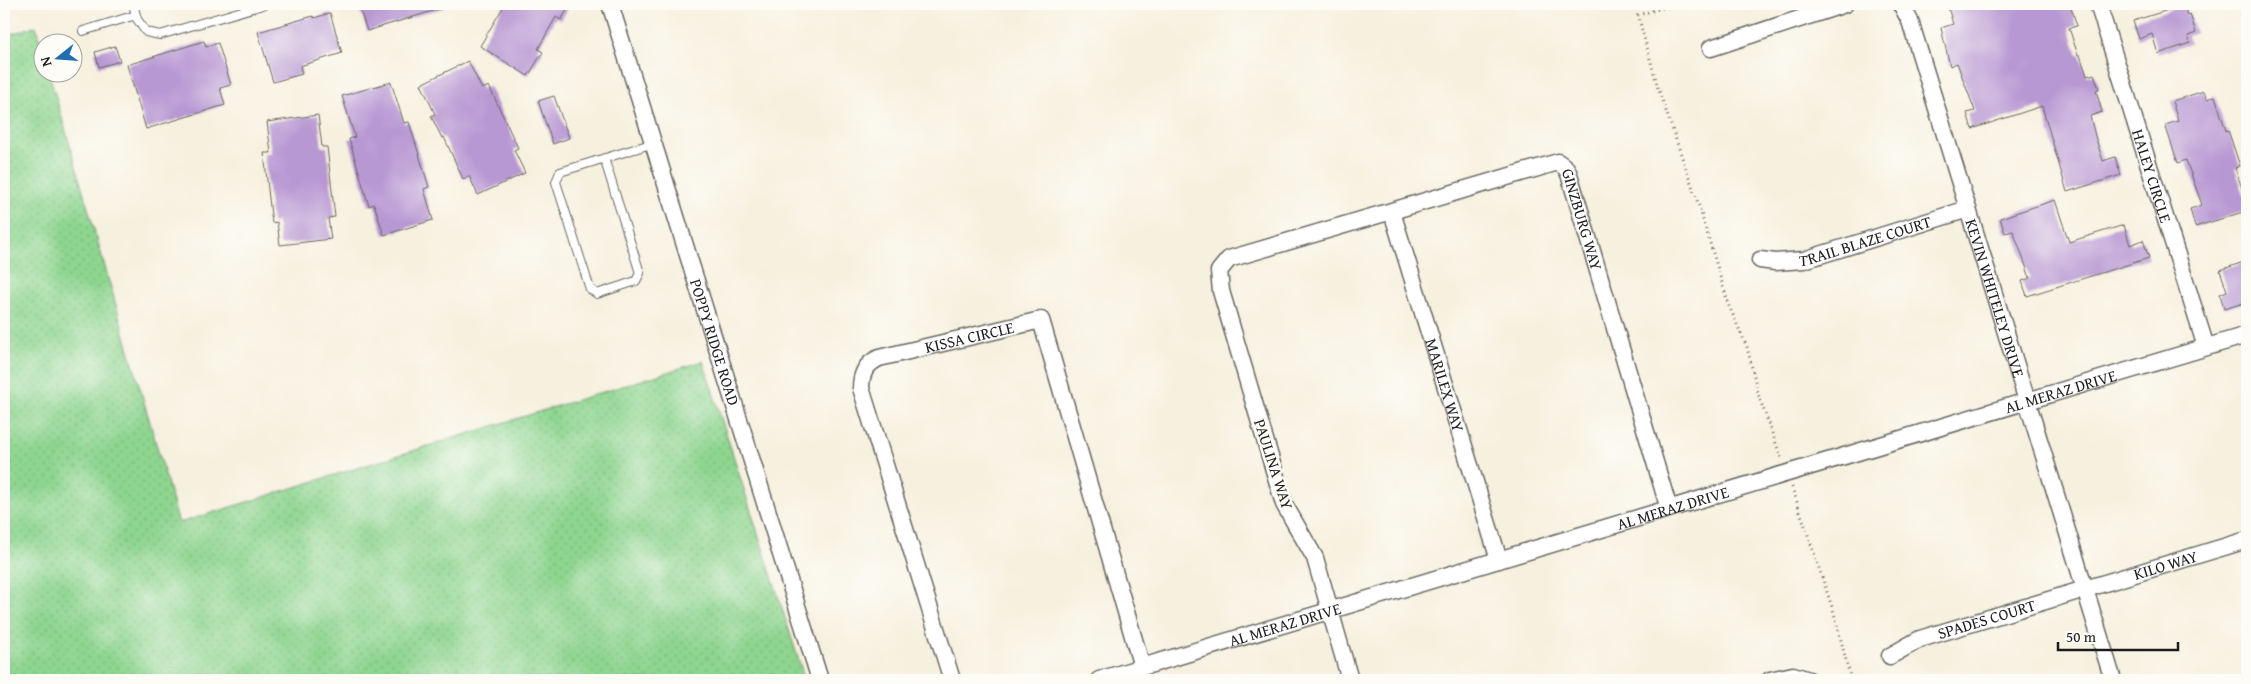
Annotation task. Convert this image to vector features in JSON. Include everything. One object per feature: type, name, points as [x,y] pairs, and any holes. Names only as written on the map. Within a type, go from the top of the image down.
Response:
[{"type":"street","name":"POPPY RIDGE ROAD","points":[[610,4],[820,680]]},
{"type":"street","points":[[1711,48],[1845,4]]},
{"type":"street","name":"KEVIN WHITELEY DRIVE","points":[[1901,4],[1910,21],[2113,680]]},
{"type":"street","name":"HALEY CIRCLE","points":[[2098,4],[2206,348]]},
{"type":"street","name":"GINZBURG WAY","points":[[1219,271],[1229,259],[1558,162],[1566,168],[1669,509]]},
{"type":"street","name":"TRAIL BLAZE COURT","points":[[1760,260],[1775,262],[1804,260],[1968,209]]},
{"type":"street","name":"MARILEX WAY","points":[[1392,212],[1499,560]]},
{"type":"street","name":"PAULINA WAY","points":[[1219,271],[1221,291],[1284,504],[1314,558],[1350,680]]},
{"type":"street","name":"KISSA CIRCLE","points":[[952,680],[861,380],[867,366],[879,358],[1041,320],[1142,667]]},
{"type":"street","name":"AL MERAZ DRIVE","points":[[1099,680],[2247,335]]},
{"type":"street","name":"KILO WAY","points":[[2085,589],[2247,540]]},
{"type":"street","name":"SPADES COURT","points":[[1890,656],[1920,639],[2085,589]]},
{"type":"street","points":[[1770,680],[1793,675],[1809,680]]},
{"type":"lane","points":[[133,4],[136,15],[146,32],[160,35],[266,4]]},
{"type":"lane","points":[[83,31],[136,15]]},
{"type":"lane","points":[[604,158],[640,273],[636,281],[597,294],[590,289],[556,182],[560,172],[654,142]]},
{"type":"path","points":[[1677,4],[1638,15],[1658,88],[1698,202],[1726,298],[1746,347],[1759,397],[1787,473],[1834,613],[1851,680]]},
{"type":"green space","points":[[36,26],[38,32],[32,32],[32,82],[52,82],[179,523],[703,361],[805,680],[4,680],[4,36]]},
{"type":"building","points":[[358,4],[445,4],[446,7],[367,31]]},
{"type":"building","points":[[505,4],[571,4],[561,20],[556,17],[538,49],[543,52],[528,76],[480,46]]},
{"type":"building","points":[[1947,4],[2070,4],[2077,26],[2069,28],[2078,55],[2080,55],[2087,76],[2094,74],[2099,89],[2096,90],[2102,112],[2090,116],[2095,136],[2103,161],[2115,157],[2121,175],[2067,192],[2042,106],[1972,129],[1967,113],[1975,111],[1957,63],[1950,66],[1941,28],[1953,24]]},
{"type":"building","points":[[2184,5],[2187,15],[2190,14],[2196,33],[2188,36],[2190,43],[2158,54],[2152,34],[2139,39],[2133,21]]},
{"type":"building","points":[[330,13],[342,53],[300,66],[302,74],[273,82],[258,32]]},
{"type":"building","points":[[204,41],[206,47],[218,43],[231,85],[220,88],[225,105],[146,129],[127,65]]},
{"type":"building","points":[[115,46],[120,61],[99,67],[95,52]]},
{"type":"building","points":[[468,61],[482,89],[489,86],[518,148],[514,150],[525,173],[478,195],[469,176],[463,179],[444,137],[442,138],[431,116],[435,114],[421,84]]},
{"type":"building","points":[[391,82],[404,123],[409,122],[429,187],[424,189],[433,220],[384,235],[374,204],[369,206],[349,139],[355,137],[342,96]]},
{"type":"building","points":[[2204,91],[2207,99],[2215,96],[2226,131],[2228,130],[2240,166],[2235,168],[2246,200],[2243,201],[2246,211],[2195,227],[2190,209],[2202,205],[2186,160],[2178,163],[2165,125],[2178,121],[2172,101]]},
{"type":"building","points":[[554,96],[569,138],[553,144],[538,101]]},
{"type":"building","points":[[318,115],[322,147],[327,147],[335,217],[328,218],[331,239],[280,245],[277,222],[272,223],[264,153],[271,153],[267,122]]},
{"type":"building","points":[[2055,200],[2069,242],[2124,225],[2130,245],[2143,240],[2149,258],[2027,296],[2022,281],[2030,278],[2021,252],[2013,231],[2005,233],[2000,218]]},
{"type":"building","points":[[2247,261],[2247,302],[2224,309],[2220,294],[2227,291],[2220,270]]}]
